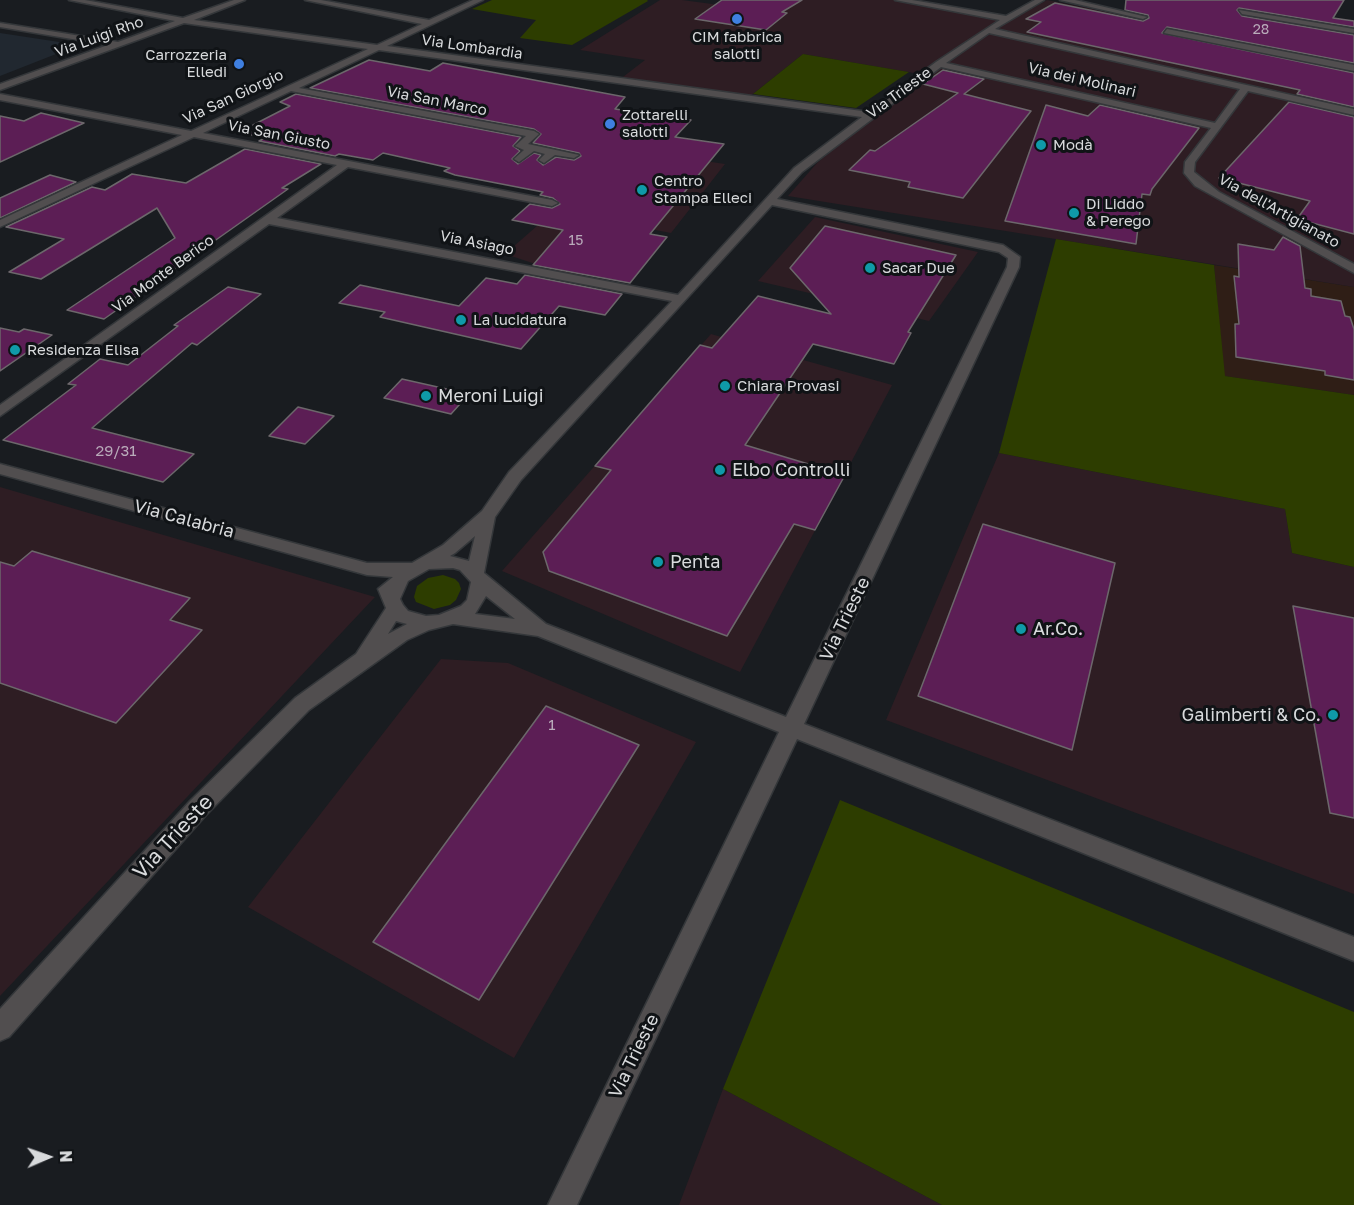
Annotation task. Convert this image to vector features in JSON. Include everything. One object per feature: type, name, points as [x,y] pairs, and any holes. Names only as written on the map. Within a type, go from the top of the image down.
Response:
[{"type":"street","name":"Via Lombardia","points":[[73,0],[186,21],[868,115]]},
{"type":"street","name":"Via Luigi Rho","points":[[0,87],[241,0]]},
{"type":"street","points":[[309,0],[430,23]]},
{"type":"street","name":"Via San Giorgio","points":[[0,224],[479,0]]},
{"type":"street","points":[[899,0],[1007,19]]},
{"type":"street","name":"Via Trieste","points":[[488,516],[515,476],[798,170],[868,115],[939,64],[988,30],[1040,0]]},
{"type":"street","points":[[1064,0],[1143,17]]},
{"type":"street","points":[[1242,12],[1354,32]]},
{"type":"street","points":[[0,25],[117,44]]},
{"type":"street","points":[[988,30],[1354,112]]},
{"type":"street","points":[[1167,31],[1354,69]]},
{"type":"street","name":"Via dei Molinari","points":[[939,64],[1217,126]]},
{"type":"street","name":"Via San Marco","points":[[287,88],[534,134],[520,146],[532,148]]},
{"type":"street","name":"Via dell'Artigianato","points":[[1246,88],[1190,162],[1189,172],[1199,184],[1354,268]]},
{"type":"street","name":"Via San Giusto","points":[[0,97],[552,202]]},
{"type":"street","points":[[519,159],[532,148],[574,155]]},
{"type":"street","points":[[544,160],[553,152]]},
{"type":"street","name":"Via Monte Berico","points":[[0,412],[345,164]]},
{"type":"street","name":"Via Trieste","points":[[562,1205],[1013,267],[1014,257],[1003,249],[770,201]]},
{"type":"street","name":"Via Asiago","points":[[267,220],[681,299]]},
{"type":"street","name":"Via Calabria","points":[[0,469],[367,569],[390,571],[419,566]]},
{"type":"street","points":[[361,660],[394,603],[395,587],[419,566],[468,535],[488,516]]},
{"type":"street","points":[[454,618],[475,602],[488,516]]},
{"type":"street","points":[[419,566],[454,562],[477,577],[540,629]]},
{"type":"street","points":[[367,569],[381,578],[402,616],[426,623],[454,618],[540,629],[1354,949]]},
{"type":"street","name":"Via Trieste","points":[[0,1028],[198,808],[302,704],[361,660],[400,635],[426,623]]},
{"type":"shaded area","points":[[660,0],[682,0],[742,8],[753,0],[894,0],[1004,19],[920,74],[803,54],[749,97],[619,80],[645,60],[580,50]]},
{"type":"shaded area","points":[[1047,0],[1168,24],[1202,2],[1354,28],[1354,287],[788,196],[817,163],[873,116],[990,32]]},
{"type":"shaded area","points":[[0,33],[79,45],[0,76]]},
{"type":"shaded area","points":[[617,148],[725,164],[671,233],[624,224],[578,278],[505,254],[562,204]]},
{"type":"shaded area","points":[[815,217],[978,252],[929,321],[758,281]]},
{"type":"shaded area","points":[[1214,265],[1354,287],[1354,395],[1224,376]]},
{"type":"shaded area","points":[[711,334],[892,385],[740,672],[502,571]]},
{"type":"shaded area","points":[[999,453],[1285,509],[1292,553],[1354,567],[1354,894],[886,720]]},
{"type":"shaded area","points":[[0,487],[375,597],[0,996]]},
{"type":"shaded area","points":[[441,659],[508,663],[696,742],[514,1058],[248,907]]},
{"type":"shaded area","points":[[723,1089],[942,1205],[679,1205]]},
{"type":"green space","points":[[492,0],[648,1],[572,45],[520,38],[536,20],[472,9]]},
{"type":"green space","points":[[803,54],[909,72],[856,108],[753,94]]},
{"type":"green space","points":[[1056,239],[1214,265],[1225,376],[1354,395],[1354,567],[1292,553],[1285,509],[999,453]]},
{"type":"green space","points":[[443,575],[459,583],[461,589],[456,600],[450,605],[434,609],[416,602],[414,597],[417,586],[428,578]]},
{"type":"green space","points":[[840,800],[1354,1012],[1354,1205],[942,1205],[723,1089]]},
{"type":"building","points":[[722,0],[802,0],[782,12],[787,13],[766,30],[695,19]]},
{"type":"building","points":[[1126,0],[1344,0],[1333,18],[1354,21],[1354,27],[1239,8],[1237,10],[1242,16],[1354,35],[1354,63],[1167,27],[1162,33],[1354,73],[1354,107],[1297,94],[1300,90],[1027,32],[1041,22],[1026,19],[1055,3],[1143,21],[1149,18],[1148,15],[1125,10]]},
{"type":"building","points":[[369,60],[430,71],[443,63],[625,97],[615,109],[691,120],[675,137],[724,144],[650,234],[667,237],[630,283],[533,265],[563,230],[512,220],[530,204],[552,208],[560,204],[553,198],[540,195],[543,192],[455,175],[444,171],[450,168],[383,153],[373,160],[339,154],[335,156],[259,141],[265,138],[248,134],[261,127],[253,125],[290,106],[280,102],[296,94],[521,137],[513,146],[520,151],[512,159],[518,164],[534,153],[541,155],[537,160],[543,165],[556,157],[574,160],[581,156],[579,153],[533,143],[541,134],[534,129],[310,88]]},
{"type":"building","points":[[943,70],[984,79],[964,94],[1031,111],[963,198],[908,187],[910,182],[849,170],[870,150],[875,151],[958,93],[923,84]]},
{"type":"building","points":[[1289,102],[1354,117],[1354,234],[1297,219],[1310,201],[1219,178]]},
{"type":"building","points":[[1046,105],[1088,116],[1100,105],[1199,128],[1152,189],[1150,195],[1142,194],[1136,244],[1005,221]]},
{"type":"building","points":[[41,113],[84,123],[0,162],[0,116],[24,121]]},
{"type":"building","points":[[245,149],[321,164],[282,188],[288,189],[104,319],[67,310],[175,238],[157,208],[41,279],[9,272],[64,239],[6,227],[92,187],[105,190],[132,174],[186,183]]},
{"type":"building","points":[[50,175],[76,182],[0,218],[0,198]]},
{"type":"building","points":[[825,226],[956,255],[908,332],[911,333],[894,364],[813,344],[745,445],[845,475],[815,530],[794,524],[727,636],[549,571],[543,552],[611,470],[595,466],[700,345],[712,348],[758,296],[831,314],[790,268]]},
{"type":"building","points":[[1283,237],[1300,246],[1305,288],[1311,289],[1311,296],[1341,301],[1345,316],[1350,317],[1354,329],[1354,380],[1325,375],[1325,371],[1236,357],[1235,324],[1239,324],[1234,276],[1239,277],[1238,244],[1274,250]]},
{"type":"building","points":[[525,275],[622,294],[605,315],[559,306],[521,349],[380,317],[385,312],[339,303],[360,285],[459,306],[486,278],[517,284]]},
{"type":"building","points":[[228,287],[261,294],[197,345],[192,343],[92,428],[194,454],[163,482],[3,440],[76,385],[68,384],[100,359],[128,365],[178,326],[174,325]]},
{"type":"building","name":"Residenza Elisa","points":[[0,328],[19,332],[24,329],[52,335],[0,371]]},
{"type":"building","name":"Meroni Luigi","points":[[402,379],[469,394],[451,414],[384,398]]},
{"type":"building","points":[[298,407],[334,416],[305,444],[269,436]]},
{"type":"building","name":"Ar.Co.","points":[[983,524],[1115,563],[1072,750],[918,696]]},
{"type":"building","points":[[32,551],[190,598],[170,620],[202,630],[116,723],[0,683],[0,562],[14,566]]},
{"type":"building","name":"Galimberti & Co.","points":[[1293,606],[1354,618],[1354,818],[1330,813]]},
{"type":"building","points":[[546,706],[639,745],[479,1000],[373,942]]},
{"type":"place","name":"CIM fabbrica salotti","points":[[737,19]]},
{"type":"place","name":"Carrozzeria Elledi","points":[[239,64]]},
{"type":"place","name":"Zottarelli salotti","points":[[610,124]]},
{"type":"place","name":"Modà","points":[[1041,145]]},
{"type":"place","name":"Centro Stampa Elleci","points":[[642,190]]},
{"type":"place","name":"Di Liddo & Perego","points":[[1074,213]]},
{"type":"place","name":"Sacar Due","points":[[870,268]]},
{"type":"place","name":"La lucidatura","points":[[461,320]]},
{"type":"place","name":"Residenza Elisa","points":[[15,350]]},
{"type":"place","name":"Chiara Provasi","points":[[725,386]]},
{"type":"place","name":"Meroni Luigi","points":[[426,396]]},
{"type":"place","name":"Elbo Controlli","points":[[720,470]]},
{"type":"place","name":"Penta","points":[[658,562]]},
{"type":"place","name":"Ar.Co.","points":[[1021,629]]},
{"type":"place","name":"Galimberti & Co.","points":[[1333,715]]}]
